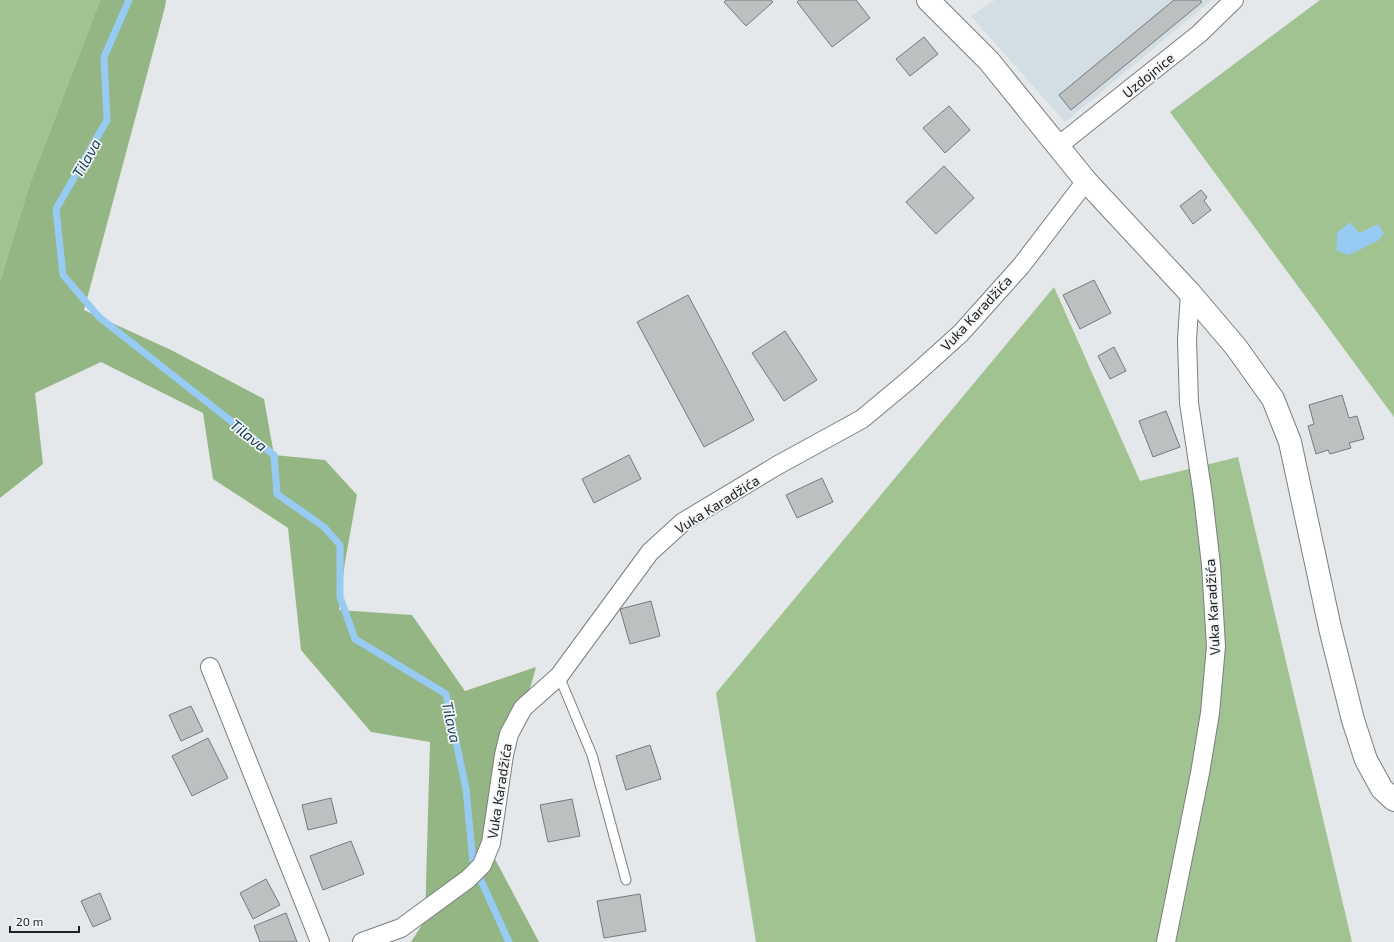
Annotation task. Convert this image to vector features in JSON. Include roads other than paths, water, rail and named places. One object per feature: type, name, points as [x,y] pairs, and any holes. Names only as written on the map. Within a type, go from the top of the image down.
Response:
[{"type":"street","points":[[928,0],[989,61],[1086,181],[1190,293],[1236,347],[1273,399],[1290,442],[1330,628],[1353,720],[1366,760],[1382,789],[1394,800]]},
{"type":"street","name":"Uzdojnice","points":[[1058,146],[1199,34],[1234,0]]},
{"type":"street","name":"Vuka Karadžića","points":[[362,942],[401,928],[468,879],[482,865],[491,843],[504,755],[509,734],[523,708],[559,676],[650,552],[683,522],[778,465],[862,419],[892,394],[961,333],[1021,266],[1086,181]]},
{"type":"street","name":"Vuka Karadžića","points":[[1166,942],[1200,773],[1210,713],[1216,646],[1211,565],[1203,496],[1189,403],[1187,340],[1190,293]]},
{"type":"street","points":[[210,667],[320,942]]},
{"type":"lane","points":[[559,676],[592,755],[626,880]]},
{"type":"water","points":[[1350,222],[1359,233],[1378,224],[1384,233],[1379,240],[1349,255],[1336,250],[1337,233]]},
{"type":"waterway","name":"Tilava","points":[[129,0],[104,57],[107,120],[56,209],[63,275],[99,317],[274,455],[277,494],[324,527],[340,545],[340,597],[355,639],[446,694],[466,789],[473,863],[509,942]]}]
